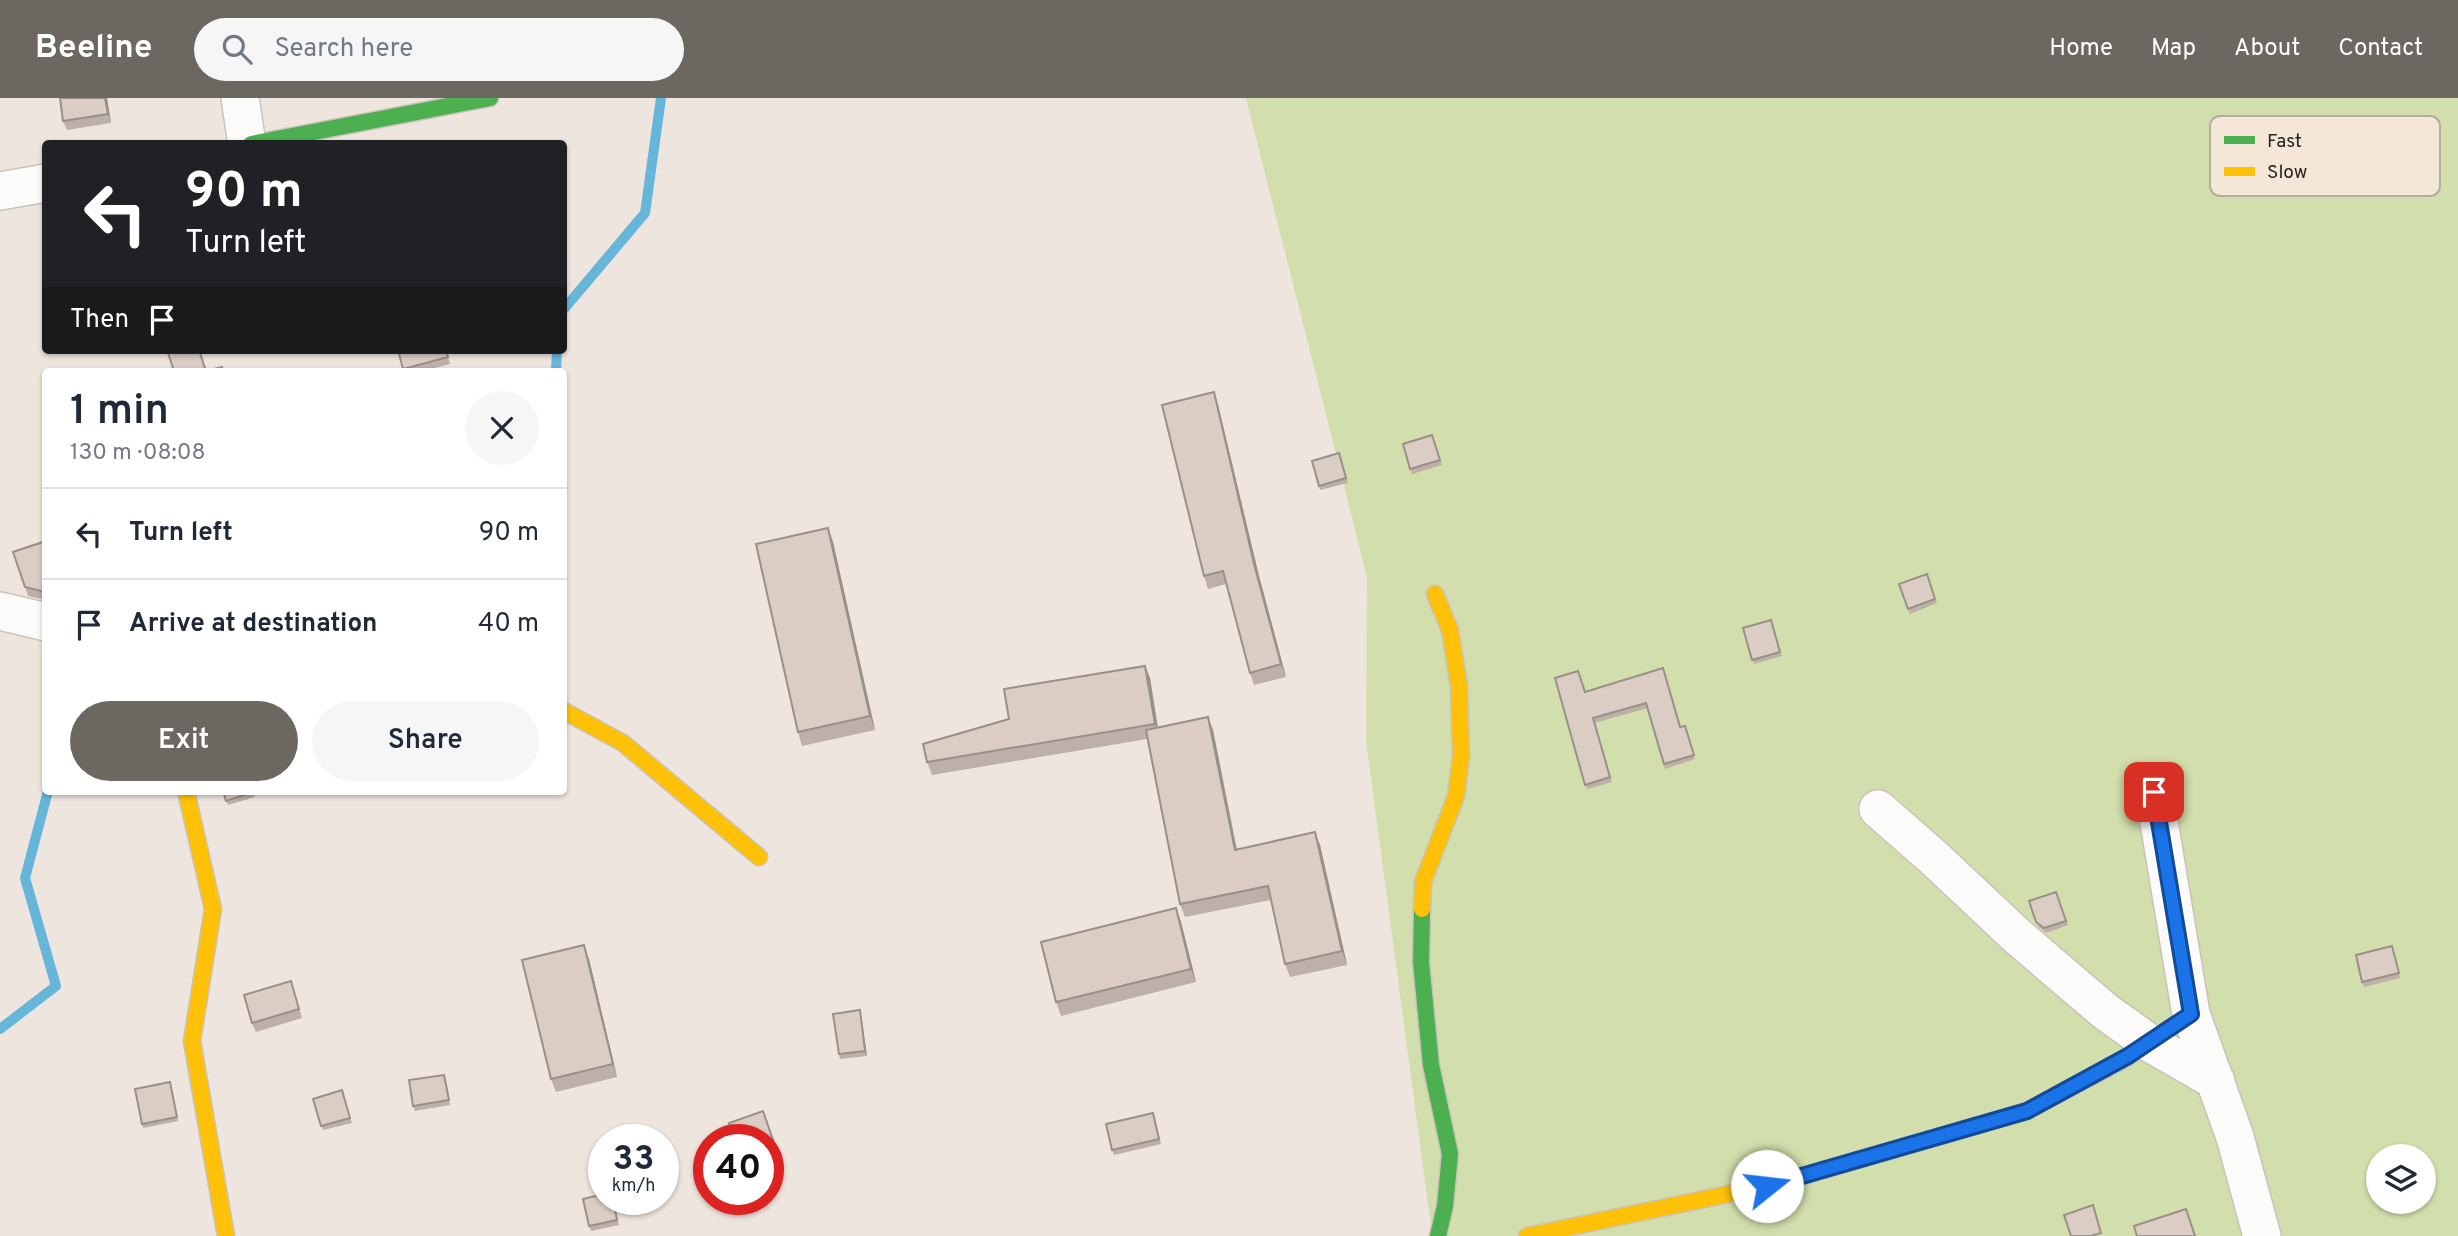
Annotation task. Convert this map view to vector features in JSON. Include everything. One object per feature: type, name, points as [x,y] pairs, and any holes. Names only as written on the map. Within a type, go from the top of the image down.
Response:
[{"type":"street","points":[[240,98],[248,140]]},
{"type":"street","points":[[270,140],[490,98]]},
{"type":"street","points":[[0,191],[42,184]]},
{"type":"street","points":[[1435,594],[1450,630],[1459,686],[1461,756],[1456,796],[1423,882],[1422,975],[1431,1065],[1450,1154],[1445,1206],[1438,1236]]},
{"type":"street","points":[[0,611],[42,621]]},
{"type":"street","points":[[567,713],[623,743],[759,857]]},
{"type":"street","points":[[2154,792],[2191,1014],[2235,1137],[2262,1236]]},
{"type":"street","points":[[187,795],[213,909],[192,1041],[226,1236]]},
{"type":"street","points":[[1878,810],[2017,936],[2106,1012],[2148,1042],[2216,1082]]},
{"type":"street","points":[[1527,1236],[1767,1186],[2027,1111],[2128,1056],[2191,1014]]},
{"type":"green space","points":[[1246,98],[2458,98],[2458,1236],[1435,1236],[1430,1219],[1366,741],[1367,577]]},
{"type":"building","points":[[60,98],[105,98],[108,114],[63,121]]},
{"type":"building","points":[[168,354],[200,354],[205,368],[173,368]]},
{"type":"building","points":[[399,354],[447,354],[448,357],[407,368],[403,368]]},
{"type":"building","points":[[1214,392],[1254,564],[1281,664],[1250,673],[1223,571],[1204,576],[1162,405]]},
{"type":"building","points":[[1432,435],[1440,460],[1410,469],[1403,444]]},
{"type":"building","points":[[1339,453],[1346,478],[1319,486],[1312,461]]},
{"type":"building","points":[[828,528],[870,716],[798,732],[756,544]]},
{"type":"building","points":[[42,542],[42,591],[25,587],[13,552]]},
{"type":"building","points":[[1927,574],[1935,599],[1908,609],[1899,584]]},
{"type":"building","points":[[1771,620],[1780,652],[1752,660],[1743,628]]},
{"type":"building","points":[[1145,666],[1155,724],[927,762],[923,744],[1009,719],[1004,689]]},
{"type":"building","points":[[1663,668],[1680,727],[1685,726],[1694,755],[1664,764],[1646,703],[1593,718],[1610,777],[1585,785],[1555,678],[1578,671],[1585,692]]},
{"type":"building","points":[[1208,717],[1235,850],[1315,832],[1342,951],[1285,964],[1268,886],[1180,904],[1146,730]]},
{"type":"building","points":[[224,795],[244,795],[226,801]]},
{"type":"building","points":[[2056,892],[2066,921],[2044,928],[2036,922],[2029,901]]},
{"type":"building","points":[[1176,908],[1191,969],[1056,1002],[1041,942]]},
{"type":"building","points":[[584,945],[613,1064],[551,1079],[522,960]]},
{"type":"building","points":[[2392,946],[2399,973],[2362,982],[2356,955]]},
{"type":"building","points":[[291,981],[299,1009],[252,1023],[244,995]]},
{"type":"building","points":[[860,1010],[865,1051],[839,1054],[833,1014]]},
{"type":"building","points":[[444,1075],[449,1100],[413,1106],[409,1080]]},
{"type":"building","points":[[170,1082],[177,1117],[142,1124],[135,1089]]},
{"type":"building","points":[[342,1090],[350,1118],[321,1126],[313,1099]]},
{"type":"building","points":[[763,1111],[767,1124],[729,1124]]},
{"type":"building","points":[[1153,1113],[1159,1139],[1112,1150],[1106,1124]]},
{"type":"building","points":[[588,1198],[588,1215],[616,1215],[617,1220],[589,1226],[583,1199]]},
{"type":"building","points":[[2093,1205],[2101,1233],[2071,1236],[2064,1215]]},
{"type":"building","points":[[2186,1209],[2195,1236],[2137,1236],[2134,1226]]},
{"type":"waterway","points":[[567,305],[645,213],[661,98]]},
{"type":"waterway","points":[[556,368],[557,354]]},
{"type":"waterway","points":[[0,1029],[56,986],[25,878],[47,795]]},
{"type":"traffic: fast","points":[[272,140],[490,98]]},
{"type":"traffic: fast","points":[[1422,909],[1421,962],[1431,1065],[1450,1154],[1445,1206],[1438,1236]]},
{"type":"traffic: fast","points":[[1796,1178],[2027,1111],[2128,1057],[2191,1014]]},
{"type":"traffic: slow","points":[[1422,909],[1423,882],[1456,796],[1461,756],[1459,686],[1450,630],[1435,594]]},
{"type":"traffic: slow","points":[[567,713],[623,743],[759,857]]},
{"type":"traffic: slow","points":[[187,795],[213,909],[192,1041],[226,1236]]},
{"type":"traffic: slow","points":[[1527,1236],[1796,1178]]},
{"type":"route","points":[[1767,1186],[2027,1111],[2128,1056],[2191,1014],[2154,792]]}]
